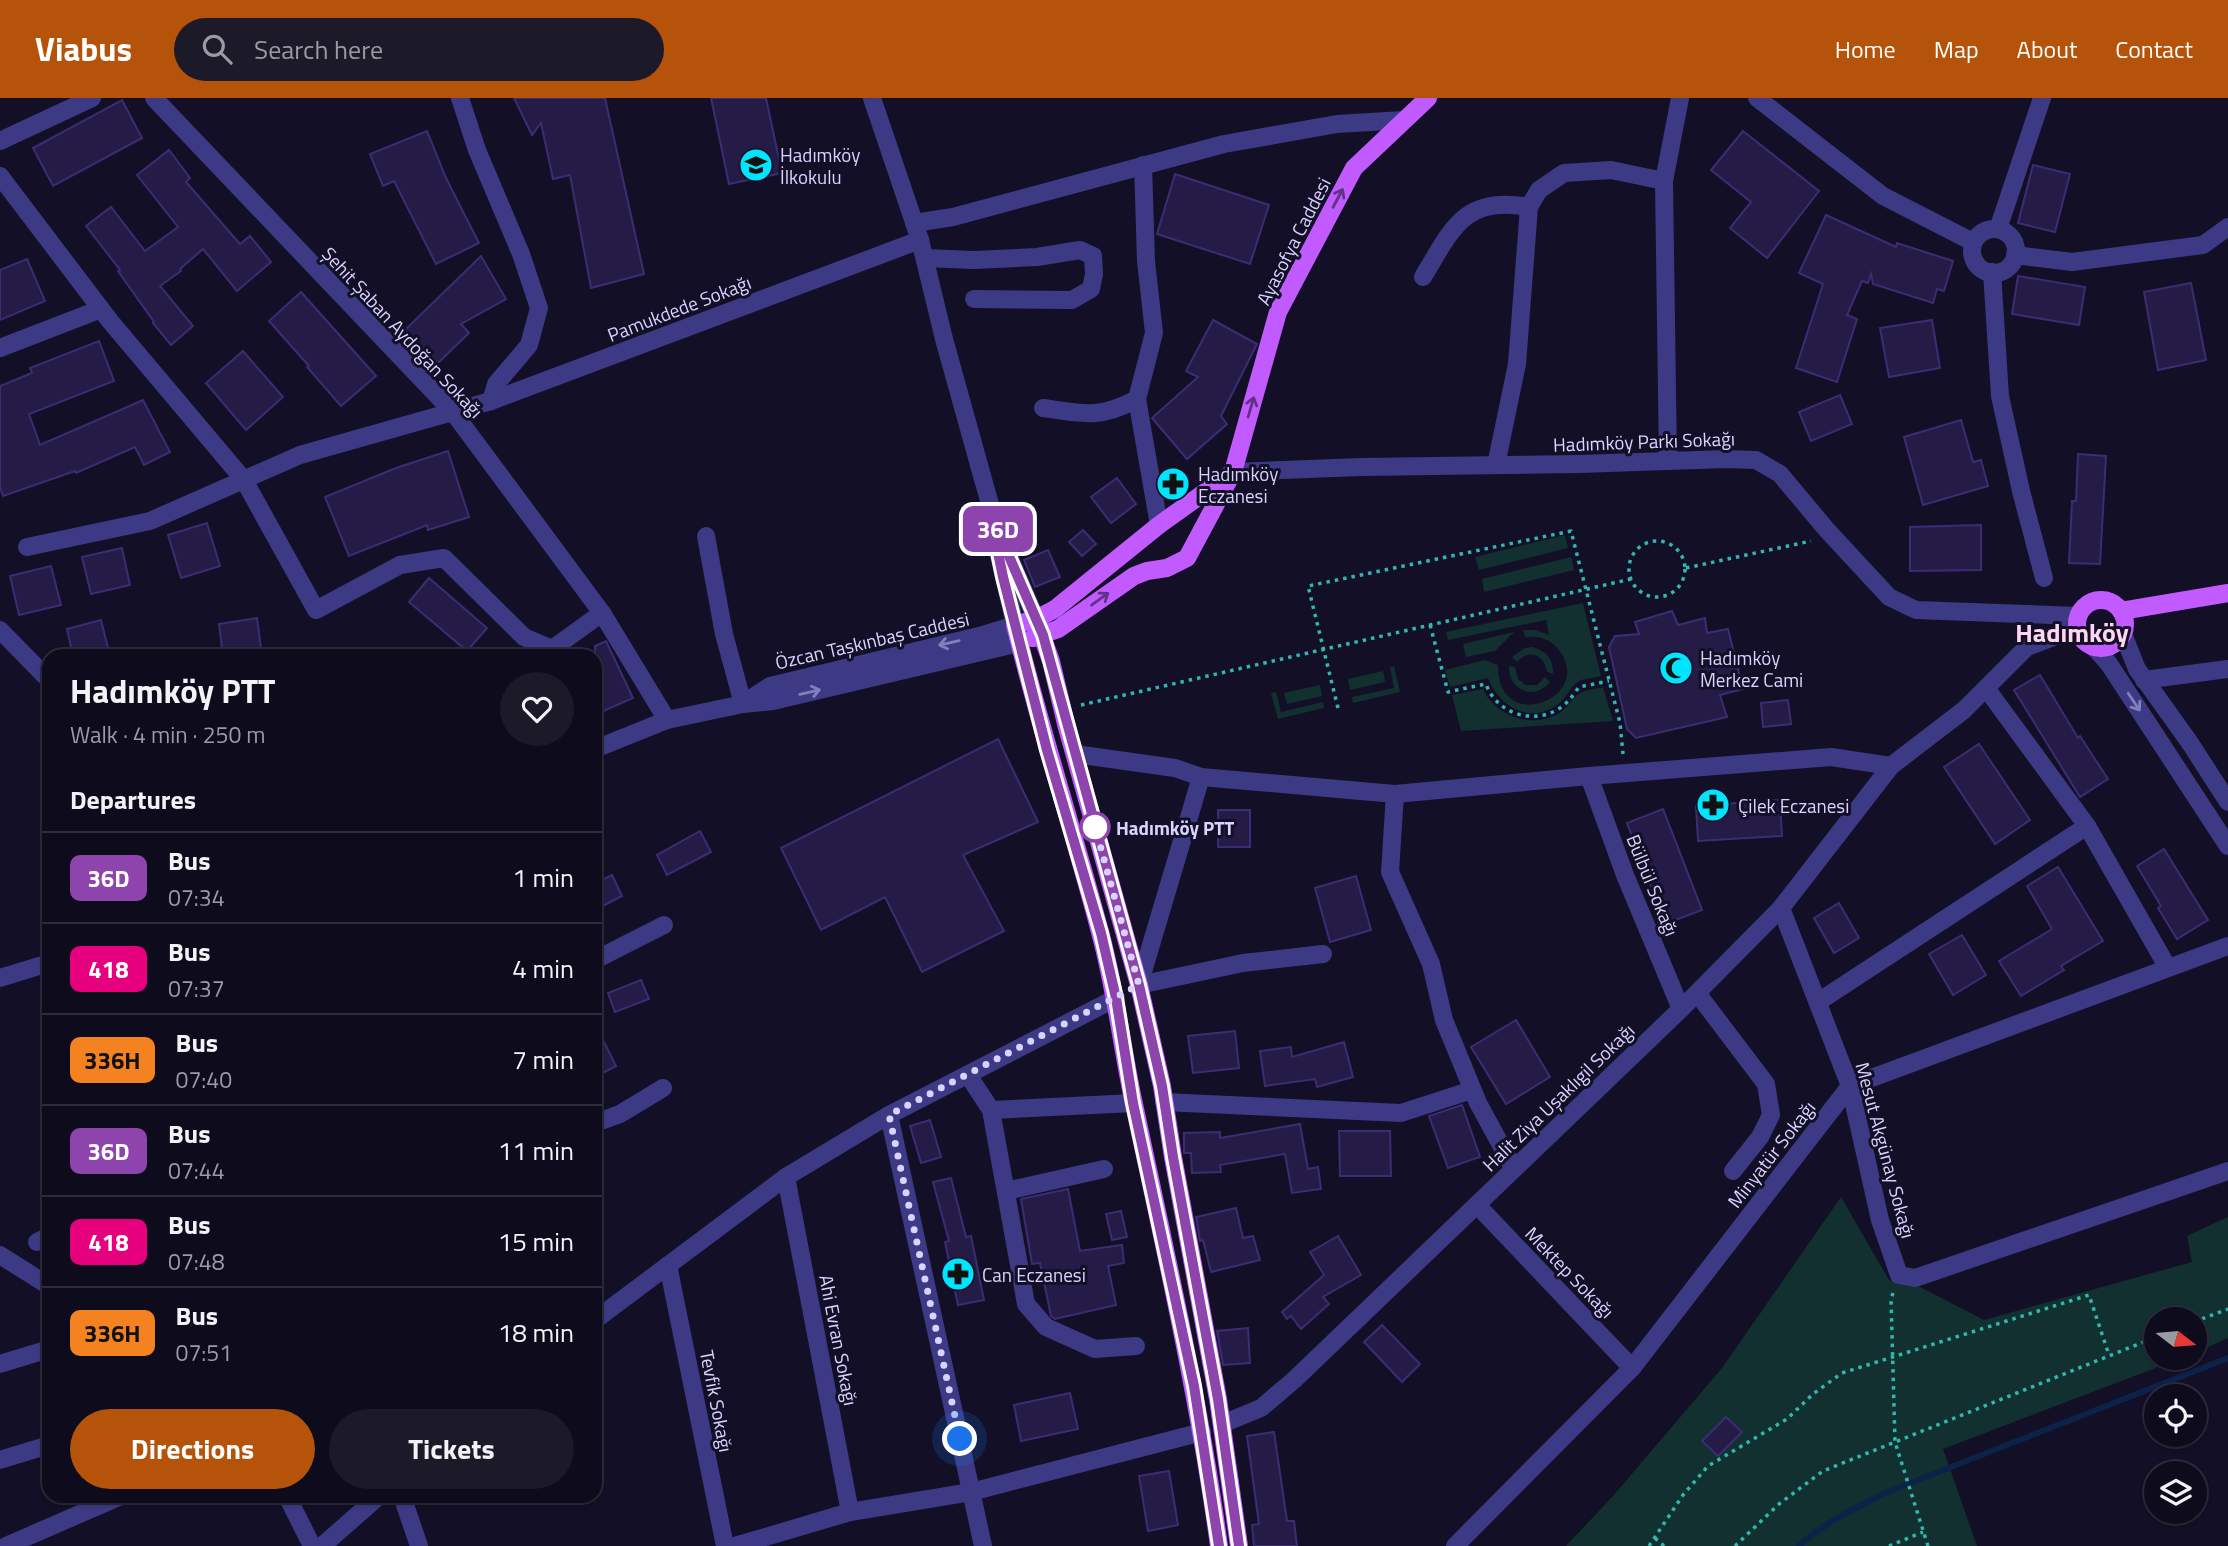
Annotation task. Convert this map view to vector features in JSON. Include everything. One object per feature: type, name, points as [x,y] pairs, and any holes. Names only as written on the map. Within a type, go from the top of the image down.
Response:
[{"type":"main road","name":"Ayasofya Caddesi","points":[[1039,627],[1058,629],[1134,576],[1167,568],[1187,558],[1233,472],[1278,312],[1354,168],[1428,98]]},
{"type":"main road","points":[[1219,1546],[1192,1373],[1133,1103],[1116,998],[1101,933],[1047,750],[1017,634],[1039,627],[1055,609],[1159,525],[1233,472]]},
{"type":"main road","points":[[2121,611],[2228,593]]},
{"type":"main road","points":[[2095,601],[2110,602],[2121,611],[2124,619],[2123,634],[2114,644],[2094,647],[2081,638],[2078,622],[2082,609],[2095,601]]},
{"type":"main road","points":[[1039,627],[1139,985],[1164,1102],[1222,1424],[1239,1546]]},
{"type":"main road","points":[[1116,998],[1139,985]]},
{"type":"main road","points":[[1202,1432],[1222,1424]]},
{"type":"street","points":[[0,141],[92,98]]},
{"type":"street","name":"Şehit Şaban Aydoğan Sokağı","points":[[154,98],[453,412],[601,613],[667,720]]},
{"type":"street","points":[[460,98],[477,150],[521,254],[538,307],[529,345],[496,384],[491,401]]},
{"type":"street","points":[[872,98],[925,258],[944,339],[996,526],[1039,627]]},
{"type":"street","points":[[1668,461],[1664,181],[1680,98]]},
{"type":"street","points":[[1757,98],[1882,195],[1973,242]]},
{"type":"street","points":[[1998,229],[2042,98]]},
{"type":"street","name":"Pamukdede Sokağı","points":[[27,547],[150,521],[300,455],[491,401],[953,217],[1224,144],[1337,124],[1404,120]]},
{"type":"street","points":[[1143,165],[1146,261],[1154,333],[1137,399],[1159,525]]},
{"type":"street","points":[[1496,465],[1517,365],[1529,207],[1539,190],[1564,173],[1611,170],[1664,181]]},
{"type":"street","points":[[0,176],[102,309],[244,480],[316,610],[400,565],[444,558],[524,637],[552,649],[601,613]]},
{"type":"street","points":[[1423,277],[1452,229],[1476,209],[1504,203],[1529,207]]},
{"type":"street","points":[[2015,255],[2073,262],[2203,245],[2228,227]]},
{"type":"street","points":[[1998,229],[2012,239],[2015,255],[2010,265],[2002,271],[1982,270],[1972,253],[1973,242],[1979,234],[1998,229]]},
{"type":"street","points":[[925,258],[974,260],[1037,257],[1080,250],[1093,256],[1091,289],[1072,300],[974,299]]},
{"type":"street","points":[[1992,272],[2000,396],[2044,578]]},
{"type":"street","points":[[0,348],[102,309]]},
{"type":"street","points":[[1043,408],[1088,415],[1117,410],[1137,399]]},
{"type":"street","name":"Hadımköy Parkı Sokağı","points":[[1233,472],[1744,458],[1768,465],[1780,474],[1826,529],[1889,597],[1902,606],[1916,610],[2078,622]]},
{"type":"street","points":[[996,526],[995,538],[1017,634]]},
{"type":"street","points":[[706,536],[724,634],[743,704]]},
{"type":"street","name":"Halit Ziya Uşaklıgil Sokağı","points":[[1222,1424],[1261,1408],[1294,1380],[1681,1009],[1782,908],[1891,766],[1964,710],[2027,647],[2078,622]]},
{"type":"street","points":[[0,630],[42,673]]},
{"type":"street","name":"Özcan Taşkınbaş Caddesi","points":[[602,746],[667,720],[743,704],[773,701],[1017,634]]},
{"type":"street","points":[[2123,634],[2137,669],[2228,802]]},
{"type":"street","points":[[2094,647],[2116,675],[2228,846]]},
{"type":"street","points":[[2144,680],[2228,669]]},
{"type":"street","points":[[1986,688],[2087,826],[2168,968]]},
{"type":"street","points":[[1074,754],[1175,768],[1201,776],[1395,794],[1831,757],[1891,766]]},
{"type":"street","points":[[1201,776],[1139,985],[1243,963],[1323,954]]},
{"type":"street","name":"Bülbül Sokağı","points":[[1589,776],[1625,875],[1681,1009]]},
{"type":"street","points":[[1395,794],[1390,872],[1431,964],[1444,1020],[1472,1090],[1514,1169]]},
{"type":"street","points":[[1818,1002],[2087,826]]},
{"type":"street","name":"Mesut Akgünay Sokağı","points":[[1782,908],[1850,1086],[1880,1220],[1899,1275]]},
{"type":"street","points":[[602,956],[664,925]]},
{"type":"street","points":[[1850,1086],[2228,946]]},
{"type":"street","points":[[0,978],[42,965]]},
{"type":"street","points":[[1697,992],[1766,1084],[1771,1115],[1760,1137],[1733,1171]]},
{"type":"street","points":[[602,1315],[786,1177],[889,1115],[1116,998]]},
{"type":"street","points":[[968,1075],[991,1110],[1026,1304],[1046,1327],[1095,1349],[1136,1346]]},
{"type":"street","name":"Minyatür Sokağı","points":[[1455,1546],[1632,1368],[1850,1086]]},
{"type":"street","points":[[602,1120],[620,1114],[663,1088]]},
{"type":"street","points":[[1164,1102],[1401,1113],[1472,1090]]},
{"type":"street","points":[[991,1110],[1133,1103]]},
{"type":"street","points":[[889,1115],[983,1546]]},
{"type":"street","points":[[1006,1191],[1104,1169]]},
{"type":"street","points":[[1899,1275],[1916,1278],[2228,1171]]},
{"type":"street","name":"Ahi Evran Sokağı","points":[[786,1177],[850,1512]]},
{"type":"street","name":"Mektep Sokağı","points":[[1477,1205],[1632,1368]]},
{"type":"street","points":[[0,1255],[42,1282]]},
{"type":"street","name":"Tevfik Sokağı","points":[[668,1265],[725,1546]]},
{"type":"street","points":[[0,1364],[42,1351]]},
{"type":"street","points":[[734,1546],[850,1512],[971,1492],[1202,1432]]},
{"type":"street","points":[[0,1460],[42,1447]]},
{"type":"street","points":[[6,1546],[105,1503]]},
{"type":"street","points":[[290,1503],[312,1546]]},
{"type":"street","points":[[322,1546],[371,1503]]},
{"type":"street","points":[[404,1503],[419,1546]]},
{"type":"path","points":[[1686,568],[1810,542],[1826,529]]},
{"type":"path","points":[[1338,708],[1308,586],[1571,531],[1620,723],[1625,773]]},
{"type":"path","points":[[1654,541],[1672,545],[1684,559],[1686,568],[1680,586],[1666,596],[1647,596],[1639,591],[1631,579],[1629,566],[1632,557],[1637,549],[1654,541]]},
{"type":"path","points":[[1078,705],[1631,579]]},
{"type":"path","points":[[1430,625],[1448,692],[1486,684],[1493,699],[1519,715],[1539,716],[1558,710],[1579,687],[1609,681]]},
{"type":"path","points":[[1899,1275],[1891,1299],[1895,1442],[1928,1546]]},
{"type":"path","points":[[1649,1546],[1683,1495],[1708,1466],[1787,1419],[1813,1394],[1842,1373],[2089,1295],[2109,1355]]},
{"type":"path","points":[[2207,1317],[2228,1309]]},
{"type":"path","points":[[1735,1546],[1779,1504],[1823,1471],[2144,1342]]},
{"type":"path","points":[[1889,1546],[1923,1532]]},
{"type":"path","points":[[1654,1537],[1664,1546]]},
{"type":"green space","points":[[1565,535],[1568,548],[1479,570],[1475,557]]},
{"type":"green space","points":[[1571,557],[1574,570],[1484,592],[1482,579]]},
{"type":"green space","points":[[1583,603],[1601,676],[1579,681],[1557,705],[1536,713],[1516,710],[1499,697],[1488,678],[1450,687],[1445,670],[1485,660],[1498,665],[1502,687],[1512,700],[1527,705],[1556,695],[1565,683],[1567,667],[1559,650],[1544,639],[1525,637],[1523,630],[1536,630],[1549,635],[1546,620],[1448,640],[1446,632]]},
{"type":"green space","points":[[1514,632],[1495,651],[1466,657],[1463,644]]},
{"type":"green space","points":[[1532,647],[1548,656],[1553,674],[1547,672],[1543,661],[1536,655],[1526,655],[1517,662],[1512,657],[1525,648]]},
{"type":"green space","points":[[1394,666],[1400,692],[1353,703],[1352,697],[1394,688],[1390,667]]},
{"type":"green space","points":[[1509,666],[1515,667],[1518,679],[1526,685],[1537,685],[1545,677],[1550,682],[1537,691],[1524,690],[1513,682]]},
{"type":"green space","points":[[1383,671],[1385,682],[1350,690],[1348,679]]},
{"type":"green space","points":[[1320,685],[1322,696],[1287,704],[1284,693]]},
{"type":"green space","points":[[1603,687],[1613,721],[1461,731],[1452,695],[1483,689],[1505,713],[1525,720],[1536,720],[1558,714],[1582,692]]},
{"type":"green space","points":[[1276,692],[1281,712],[1323,702],[1324,708],[1278,719],[1271,693]]},
{"type":"green space","points":[[1841,1197],[1889,1280],[1920,1287],[1984,1320],[2192,1262],[2187,1236],[2228,1217],[2228,1338],[2207,1348],[2207,1307],[2144,1307],[2144,1370],[2150,1370],[1943,1449],[1977,1546],[1566,1546],[1613,1496],[1722,1368]]},
{"type":"building","points":[[514,98],[605,98],[644,274],[591,288],[570,175],[553,179],[541,123],[532,135]]},
{"type":"building","points":[[711,98],[766,98],[782,173],[729,184]]},
{"type":"building","points":[[122,100],[142,138],[53,186],[33,148]]},
{"type":"building","points":[[427,131],[446,178],[479,243],[436,264],[394,181],[383,186],[370,154]]},
{"type":"building","points":[[1743,131],[1819,191],[1767,258],[1730,228],[1751,202],[1711,170]]},
{"type":"building","points":[[169,150],[190,178],[186,182],[240,244],[250,236],[271,262],[237,291],[203,249],[180,269],[181,271],[160,286],[193,326],[171,345],[86,226],[111,207],[145,251],[178,227],[137,175]]},
{"type":"building","points":[[2033,165],[2070,174],[2055,232],[2018,223]]},
{"type":"building","points":[[1175,174],[1269,205],[1250,264],[1157,234]]},
{"type":"building","points":[[1826,215],[1896,247],[1897,243],[1953,261],[1944,291],[1937,289],[1933,303],[1873,284],[1871,274],[1868,283],[1862,281],[1847,315],[1857,319],[1837,382],[1796,368],[1823,284],[1799,273]]},
{"type":"building","points":[[481,256],[506,299],[461,324],[469,333],[438,363],[405,330]]},
{"type":"building","points":[[27,259],[45,301],[0,320],[0,270]]},
{"type":"building","points":[[2018,276],[2085,287],[2079,325],[2012,314]]},
{"type":"building","points":[[2191,283],[2206,360],[2158,370],[2144,292]]},
{"type":"building","points":[[301,292],[376,376],[341,406],[269,321]]},
{"type":"building","points":[[1213,320],[1257,344],[1221,416],[1227,424],[1187,459],[1152,418],[1198,377],[1186,371]]},
{"type":"building","points":[[1932,320],[1940,368],[1889,377],[1880,328]]},
{"type":"building","points":[[99,341],[114,381],[29,414],[40,445],[143,400],[170,452],[144,465],[135,447],[76,473],[75,471],[3,496],[0,487],[0,386],[32,373],[30,368]]},
{"type":"building","points":[[243,351],[283,397],[246,430],[206,383]]},
{"type":"building","points":[[1840,395],[1852,424],[1811,441],[1799,412]]},
{"type":"building","points":[[1961,420],[1973,462],[1981,460],[1988,486],[1923,505],[1904,437]]},
{"type":"building","points":[[448,451],[469,517],[428,530],[427,525],[349,556],[325,497],[396,468]]},
{"type":"building","points":[[2078,454],[2106,456],[2100,564],[2069,563],[2072,501],[2076,501]]},
{"type":"building","points":[[1117,478],[1136,504],[1111,523],[1091,497]]},
{"type":"building","points":[[207,523],[220,566],[181,578],[168,535]]},
{"type":"building","points":[[1981,525],[1981,570],[1910,571],[1910,527]]},
{"type":"building","points":[[1083,530],[1096,544],[1082,556],[1069,542]]},
{"type":"building","points":[[122,548],[130,585],[91,594],[82,557]]},
{"type":"building","points":[[1048,550],[1060,577],[1035,587],[1024,560]]},
{"type":"building","points":[[51,566],[61,605],[19,615],[10,576]]},
{"type":"building","points":[[429,578],[487,628],[469,649],[465,649],[409,602]]},
{"type":"building","name":"Hadımköy Merkez Cami","points":[[1672,611],[1678,625],[1705,618],[1707,633],[1728,629],[1743,689],[1720,695],[1727,717],[1636,738],[1627,729],[1609,647],[1615,636],[1639,634],[1635,622]]},
{"type":"building","points":[[257,618],[261,649],[222,649],[219,624]]},
{"type":"building","points":[[101,620],[108,649],[71,649],[67,629]]},
{"type":"building","points":[[606,641],[633,698],[602,712],[602,649],[595,649],[595,646]]},
{"type":"building","points":[[2040,675],[2078,738],[2080,736],[2108,779],[2080,797],[2014,690]]},
{"type":"building","points":[[1788,700],[1791,724],[1763,727],[1761,703]]},
{"type":"building","points":[[998,739],[1038,822],[963,855],[1004,931],[922,972],[885,897],[821,930],[781,848]]},
{"type":"building","points":[[1979,744],[2030,820],[1995,844],[1944,767]]},
{"type":"building","points":[[1780,800],[1782,836],[1698,841],[1696,806]]},
{"type":"building","points":[[1663,809],[1702,910],[1665,924],[1627,823]]},
{"type":"building","points":[[1218,810],[1250,810],[1250,847],[1218,847]]},
{"type":"building","points":[[700,831],[711,852],[667,875],[657,855]]},
{"type":"building","points":[[2164,849],[2208,920],[2177,939],[2137,866]]},
{"type":"building","points":[[2058,867],[2103,941],[2061,966],[2064,970],[2021,996],[1999,961],[2052,929],[2027,886]]},
{"type":"building","points":[[612,875],[622,896],[602,906],[602,880]]},
{"type":"building","points":[[1356,876],[1371,930],[1330,942],[1315,888]]},
{"type":"building","points":[[1839,903],[1859,938],[1834,953],[1814,918]]},
{"type":"building","points":[[1962,935],[1986,975],[1953,995],[1929,954]]},
{"type":"building","points":[[641,980],[649,999],[615,1012],[608,993]]},
{"type":"building","points":[[1516,1020],[1550,1077],[1506,1104],[1471,1047]]},
{"type":"building","points":[[1235,1031],[1239,1068],[1193,1073],[1188,1036]]},
{"type":"building","points":[[602,1038],[616,1066],[602,1073]]},
{"type":"building","points":[[1344,1042],[1353,1077],[1317,1087],[1315,1079],[1265,1086],[1260,1051],[1291,1047],[1292,1057]]},
{"type":"building","points":[[1462,1105],[1480,1157],[1448,1168],[1429,1116]]},
{"type":"building","points":[[930,1120],[941,1157],[921,1163],[910,1126]]},
{"type":"building","points":[[1300,1124],[1308,1169],[1318,1167],[1321,1189],[1292,1193],[1285,1154],[1220,1165],[1221,1172],[1192,1173],[1191,1153],[1184,1153],[1184,1133],[1220,1132],[1220,1138]]},
{"type":"building","points":[[1339,1131],[1390,1131],[1391,1176],[1340,1176]]},
{"type":"building","points":[[951,1178],[966,1237],[971,1236],[984,1300],[958,1305],[945,1242],[949,1241],[933,1182]]},
{"type":"building","points":[[1068,1189],[1080,1251],[1122,1245],[1124,1263],[1108,1266],[1116,1305],[1055,1319],[1051,1316],[1040,1263],[1032,1264],[1021,1199]]},
{"type":"building","points":[[1236,1208],[1243,1238],[1253,1236],[1260,1260],[1211,1272],[1203,1240],[1200,1241],[1196,1217]]},
{"type":"building","points":[[1121,1211],[1127,1237],[1112,1240],[1106,1214]]},
{"type":"building","points":[[1338,1236],[1361,1275],[1323,1297],[1329,1304],[1301,1329],[1291,1316],[1287,1319],[1282,1312],[1324,1275],[1310,1252]]},
{"type":"building","points":[[1382,1325],[1420,1364],[1402,1382],[1364,1342]]},
{"type":"building","points":[[1248,1328],[1250,1363],[1223,1365],[1217,1331]]},
{"type":"building","points":[[1070,1393],[1078,1429],[1021,1441],[1014,1405]]},
{"type":"building","points":[[1726,1417],[1742,1432],[1718,1456],[1702,1441]]},
{"type":"building","points":[[1274,1432],[1287,1521],[1294,1521],[1297,1546],[1254,1546],[1252,1525],[1259,1524],[1247,1436]]},
{"type":"building","points":[[1169,1471],[1178,1525],[1148,1531],[1139,1476]]},
{"type":"waterway","points":[[1799,1546],[1829,1523],[1885,1493],[2228,1358]]},
{"type":"bus line","name":"36D","points":[[1219,1546],[1194,1386],[1133,1103],[1116,998],[1101,933],[1047,750],[1019,643],[995,538],[996,526],[1043,635],[1139,985],[1162,1086],[1218,1399],[1239,1546]]},
{"type":"place","name":"Hadımköy İlkokulu","points":[[756,165]]},
{"type":"place","name":"Hadımköy Eczanesi","points":[[1173,484]]},
{"type":"place","name":"Hadımköy Merkez Cami","points":[[1676,668]]},
{"type":"place","name":"Çilek Eczanesi","points":[[1713,805]]},
{"type":"place","name":"Hadımköy PTT","points":[[1095,827]]},
{"type":"place","name":"Can Eczanesi","points":[[958,1274]]},
{"type":"district","name":"Hadımköy","points":[[2072,632]]},
{"type":"route","points":[[960,1439],[889,1115],[1139,985],[1095,827]]}]
